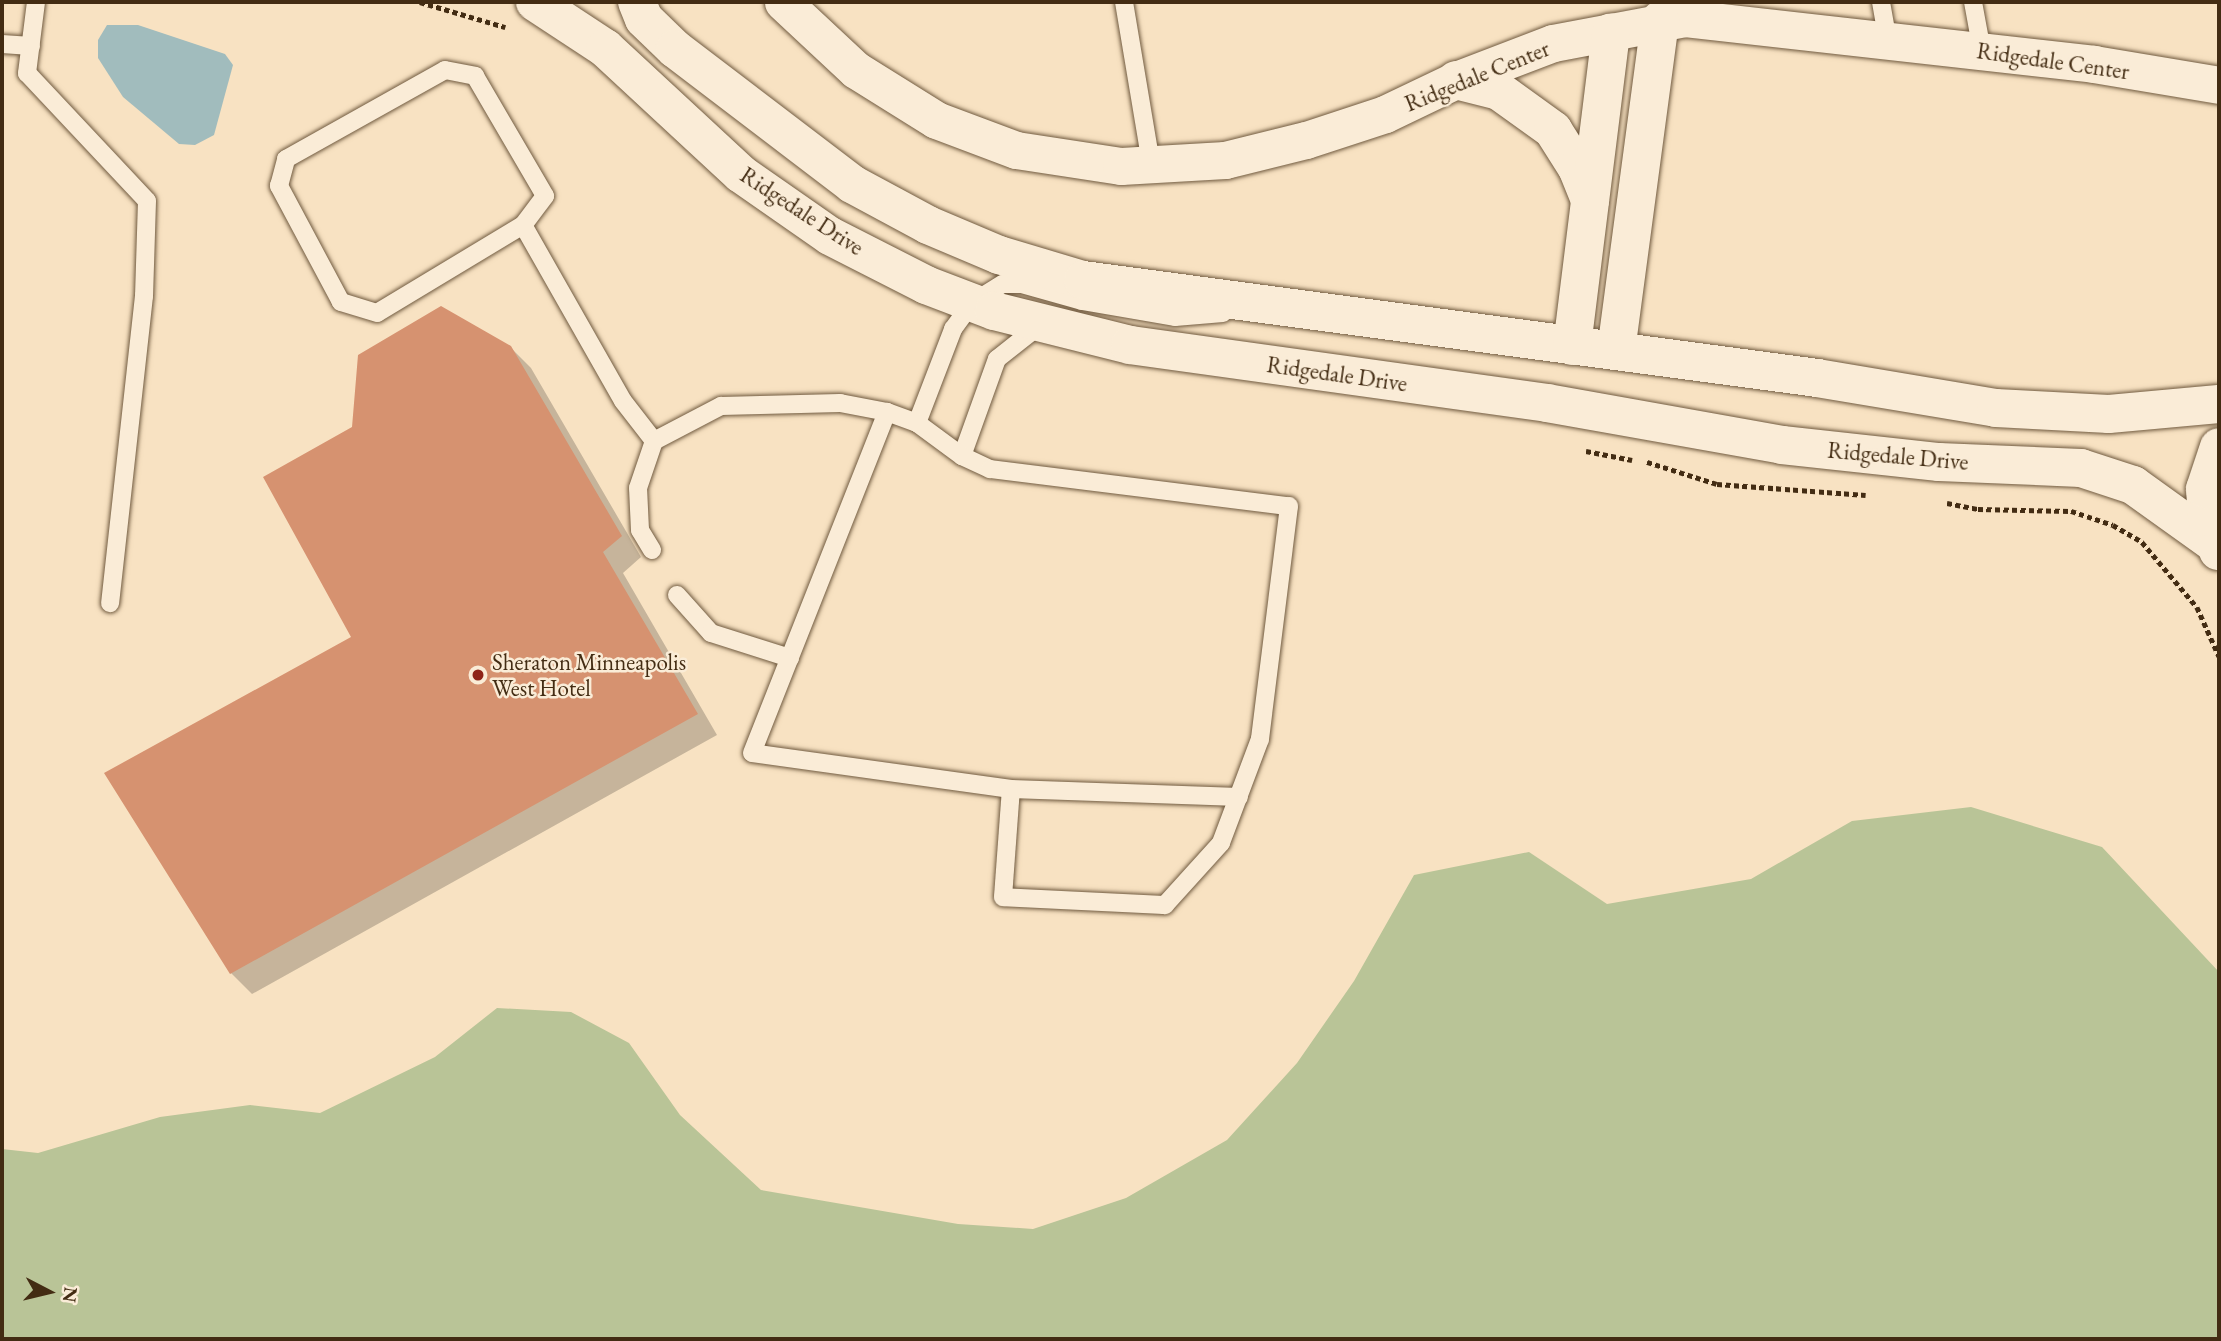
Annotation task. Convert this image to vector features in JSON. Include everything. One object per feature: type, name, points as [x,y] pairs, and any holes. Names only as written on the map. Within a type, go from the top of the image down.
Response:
[{"type":"street","name":"Ridgedale Drive","points":[[535,2],[605,48],[741,174],[819,228],[926,285],[972,303],[1040,325],[1130,345],[1547,403],[1782,445],[1939,462],[2081,468],[2133,485],[2217,549]]},
{"type":"street","points":[[637,2],[644,19],[675,49],[852,184],[928,225],[999,255],[1083,280],[2053,413],[2109,414],[2219,404]]},
{"type":"street","name":"Ridgedale Center","points":[[783,2],[856,70],[936,120],[1016,150],[1121,166],[1225,160],[1306,140],[1385,114],[1456,80],[1553,43],[1660,20],[1685,18],[1982,51],[2219,85]]},
{"type":"street","points":[[1616,352],[1660,20]]},
{"type":"street","points":[[1572,346],[1611,32]]},
{"type":"street","points":[[1456,80],[1499,91],[1553,131],[1577,168],[1590,200]]},
{"type":"street","points":[[2217,549],[2205,489],[2219,447]]},
{"type":"lane","points":[[36,2],[27,73],[147,201],[144,296],[110,603]]},
{"type":"lane","points":[[1124,2],[1151,164]]},
{"type":"lane","points":[[1881,2],[1888,40]]},
{"type":"lane","points":[[1973,2],[1982,51]]},
{"type":"lane","points":[[2,44],[31,46]]},
{"type":"lane","points":[[445,70],[475,76],[545,196],[523,225],[377,313],[341,302],[279,186],[286,159],[445,70]]},
{"type":"lane","points":[[523,225],[623,401],[654,441]]},
{"type":"lane","points":[[918,423],[953,329],[972,303],[1003,284],[1022,284],[1082,301],[1175,317],[1278,307]]},
{"type":"lane","points":[[962,456],[997,359],[1040,325]]},
{"type":"lane","points":[[652,550],[640,530],[638,488],[654,441],[721,406],[839,403],[887,412],[918,423],[962,456],[990,469],[1289,506],[1261,739],[1221,843],[1165,905],[1003,897],[1011,789]]},
{"type":"lane","points":[[887,412],[752,753],[1011,789],[1238,797]]},
{"type":"lane","points":[[677,594],[711,633],[790,658]]},
{"type":"path","points":[[1575,447],[1717,484],[1816,495],[1878,495]]},
{"type":"path","points":[[1940,501],[1978,509],[2071,511],[2113,525],[2142,541],[2197,607],[2219,656]]},
{"type":"green space","points":[[1971,807],[2102,847],[2219,972],[2219,1339],[2,1339],[2,1149],[38,1153],[160,1117],[250,1105],[320,1113],[435,1057],[497,1008],[571,1012],[629,1043],[680,1115],[761,1190],[958,1224],[1033,1229],[1126,1198],[1227,1140],[1297,1063],[1354,981],[1414,875],[1529,852],[1607,904],[1751,879],[1852,821]]},
{"type":"water","points":[[107,25],[138,25],[225,54],[233,65],[214,135],[195,145],[179,144],[123,97],[98,58],[98,40]]},
{"type":"building","name":"Sheraton Minneapolis West Hotel","points":[[441,306],[511,346],[622,536],[603,552],[698,714],[230,974],[104,773],[351,637],[263,477],[352,427],[358,355]]},
{"type":"place","name":"Sheraton Minneapolis West Hotel","points":[[478,675]]}]
